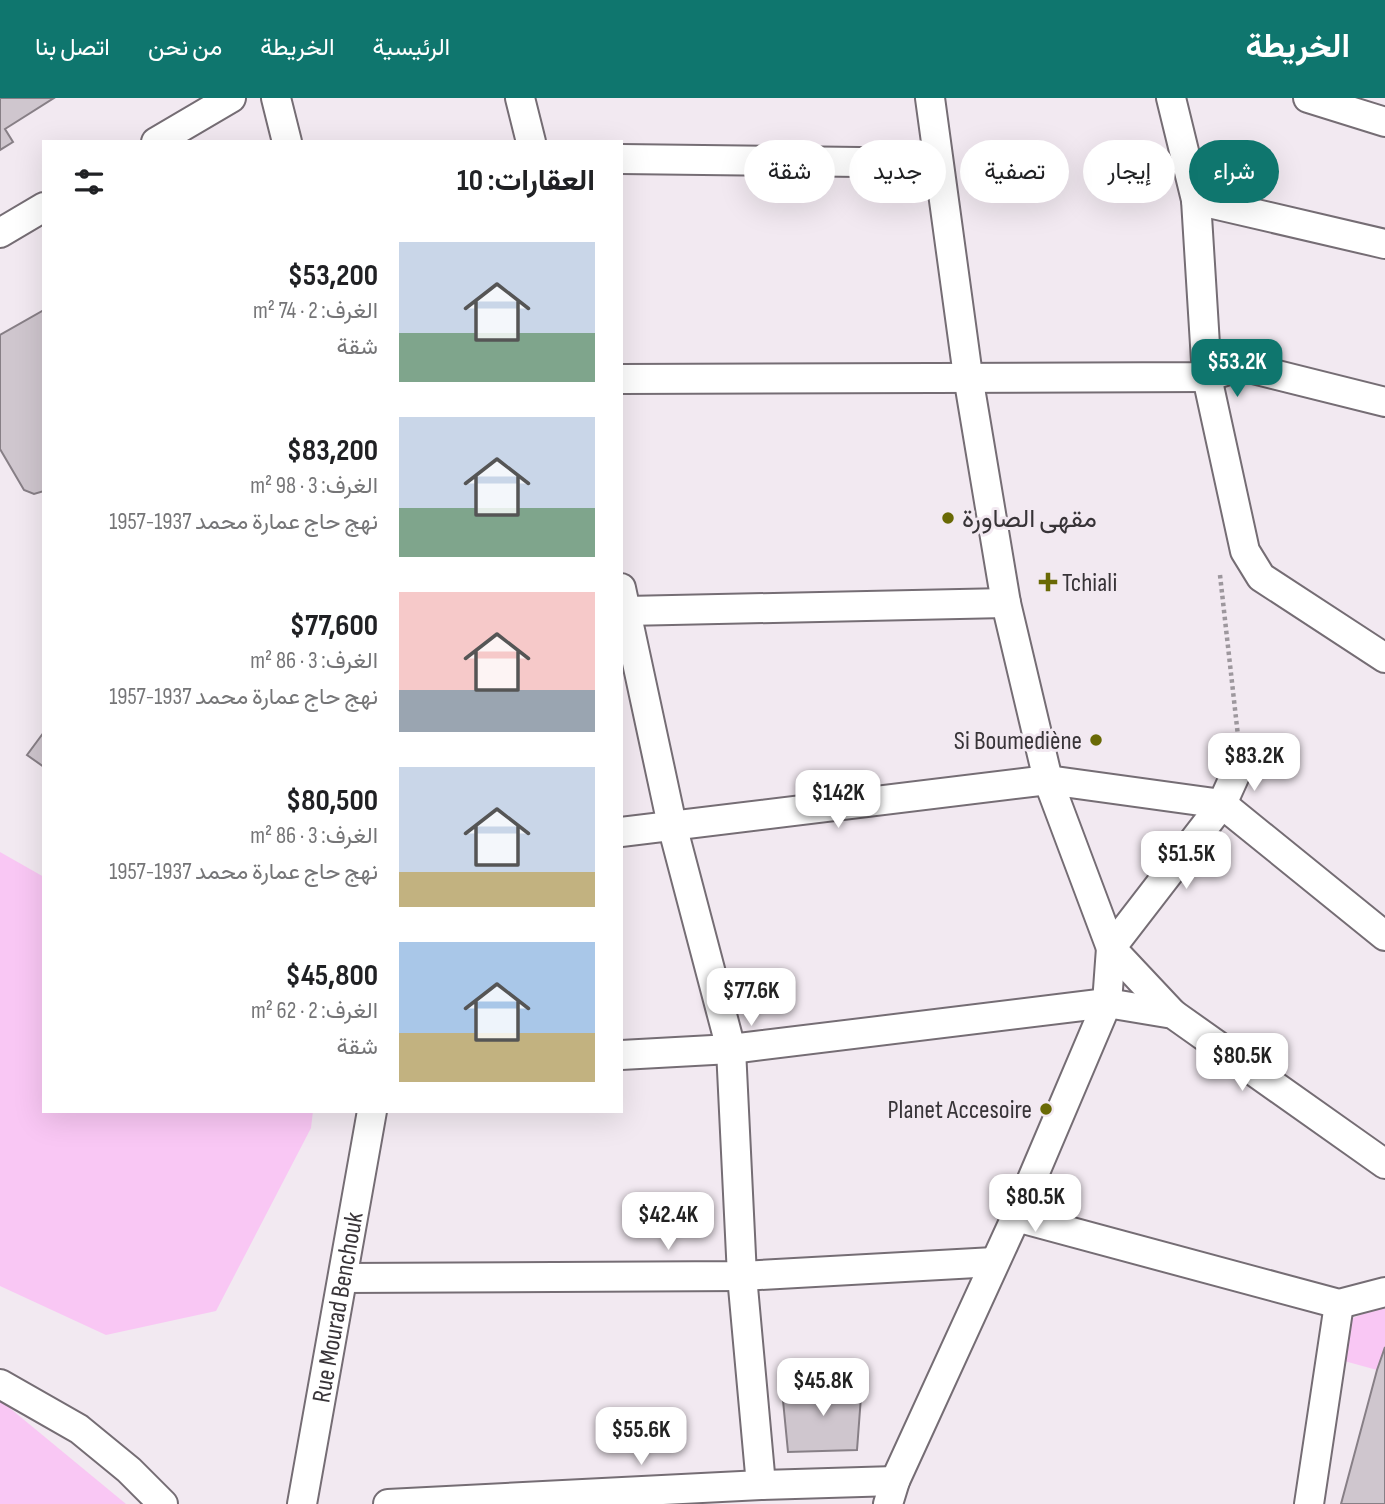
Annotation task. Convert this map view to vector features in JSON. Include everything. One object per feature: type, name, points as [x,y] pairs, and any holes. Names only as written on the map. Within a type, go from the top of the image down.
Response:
[{"type":"street","points":[[159,140],[231,98]]},
{"type":"street","points":[[276,98],[286,140]]},
{"type":"street","points":[[520,98],[530,140]]},
{"type":"street","points":[[930,98],[935,140]]},
{"type":"street","points":[[1171,98],[1189,171]]},
{"type":"street","points":[[1308,98],[1385,122]]},
{"type":"street","points":[[623,159],[849,162]]},
{"type":"street","points":[[943,203],[968,376],[1006,603],[1048,780],[1111,948],[1173,1014],[1385,1164]]},
{"type":"street","points":[[1196,203],[1207,377],[1245,551],[1261,577],[1385,659]]},
{"type":"street","points":[[1209,203],[1385,244]]},
{"type":"street","points":[[0,233],[42,209]]},
{"type":"street","points":[[623,379],[1207,377],[1241,366],[1385,402]]},
{"type":"street","points":[[761,1485],[742,1276],[731,1049],[672,825],[624,600],[1006,603]]},
{"type":"street","points":[[388,1504],[761,1485],[892,1493],[1016,1217],[1107,1003],[1111,948],[1222,804],[1241,762]]},
{"type":"street","points":[[623,832],[1048,780],[1222,804],[1385,936]]},
{"type":"street","points":[[623,1055],[731,1049],[1107,1003],[1173,1014]]},
{"type":"street","name":"Rue Mourad Benchouk","points":[[302,1504],[372,1113]]},
{"type":"street","points":[[1016,1217],[1339,1304],[1385,1292]]},
{"type":"street","points":[[343,1278],[742,1276],[994,1262]]},
{"type":"street","points":[[1309,1504],[1339,1304]]},
{"type":"street","points":[[0,1384],[79,1429],[130,1470],[163,1504]]},
{"type":"path","points":[[1220,575],[1241,762]]},
{"type":"shaded area","points":[[0,852],[42,876],[42,1113],[313,1113],[311,1128],[216,1311],[106,1335],[0,1286]]},
{"type":"shaded area","points":[[1385,1305],[1385,1504],[1377,1370],[1337,1359],[1348,1320]]},
{"type":"shaded area","points":[[0,1400],[126,1504],[0,1504]]},
{"type":"building","points":[[0,98],[54,98],[5,129],[13,142],[0,150]]},
{"type":"building","points":[[42,311],[42,492],[34,494],[24,490],[0,449],[0,335]]},
{"type":"building","points":[[42,735],[42,766],[27,755]]},
{"type":"building","points":[[1385,1347],[1385,1504],[1341,1504],[1377,1370]]},
{"type":"building","points":[[862,1383],[857,1450],[788,1452],[782,1390]]},
{"type":"place","name":"مقهى الصاورة","points":[[948,518]]},
{"type":"place","name":"Tchiali","points":[[1048,582]]},
{"type":"place","name":"Si Boumediène","points":[[1096,740]]},
{"type":"place","name":"Planet Accesoire","points":[[1046,1109]]}]
